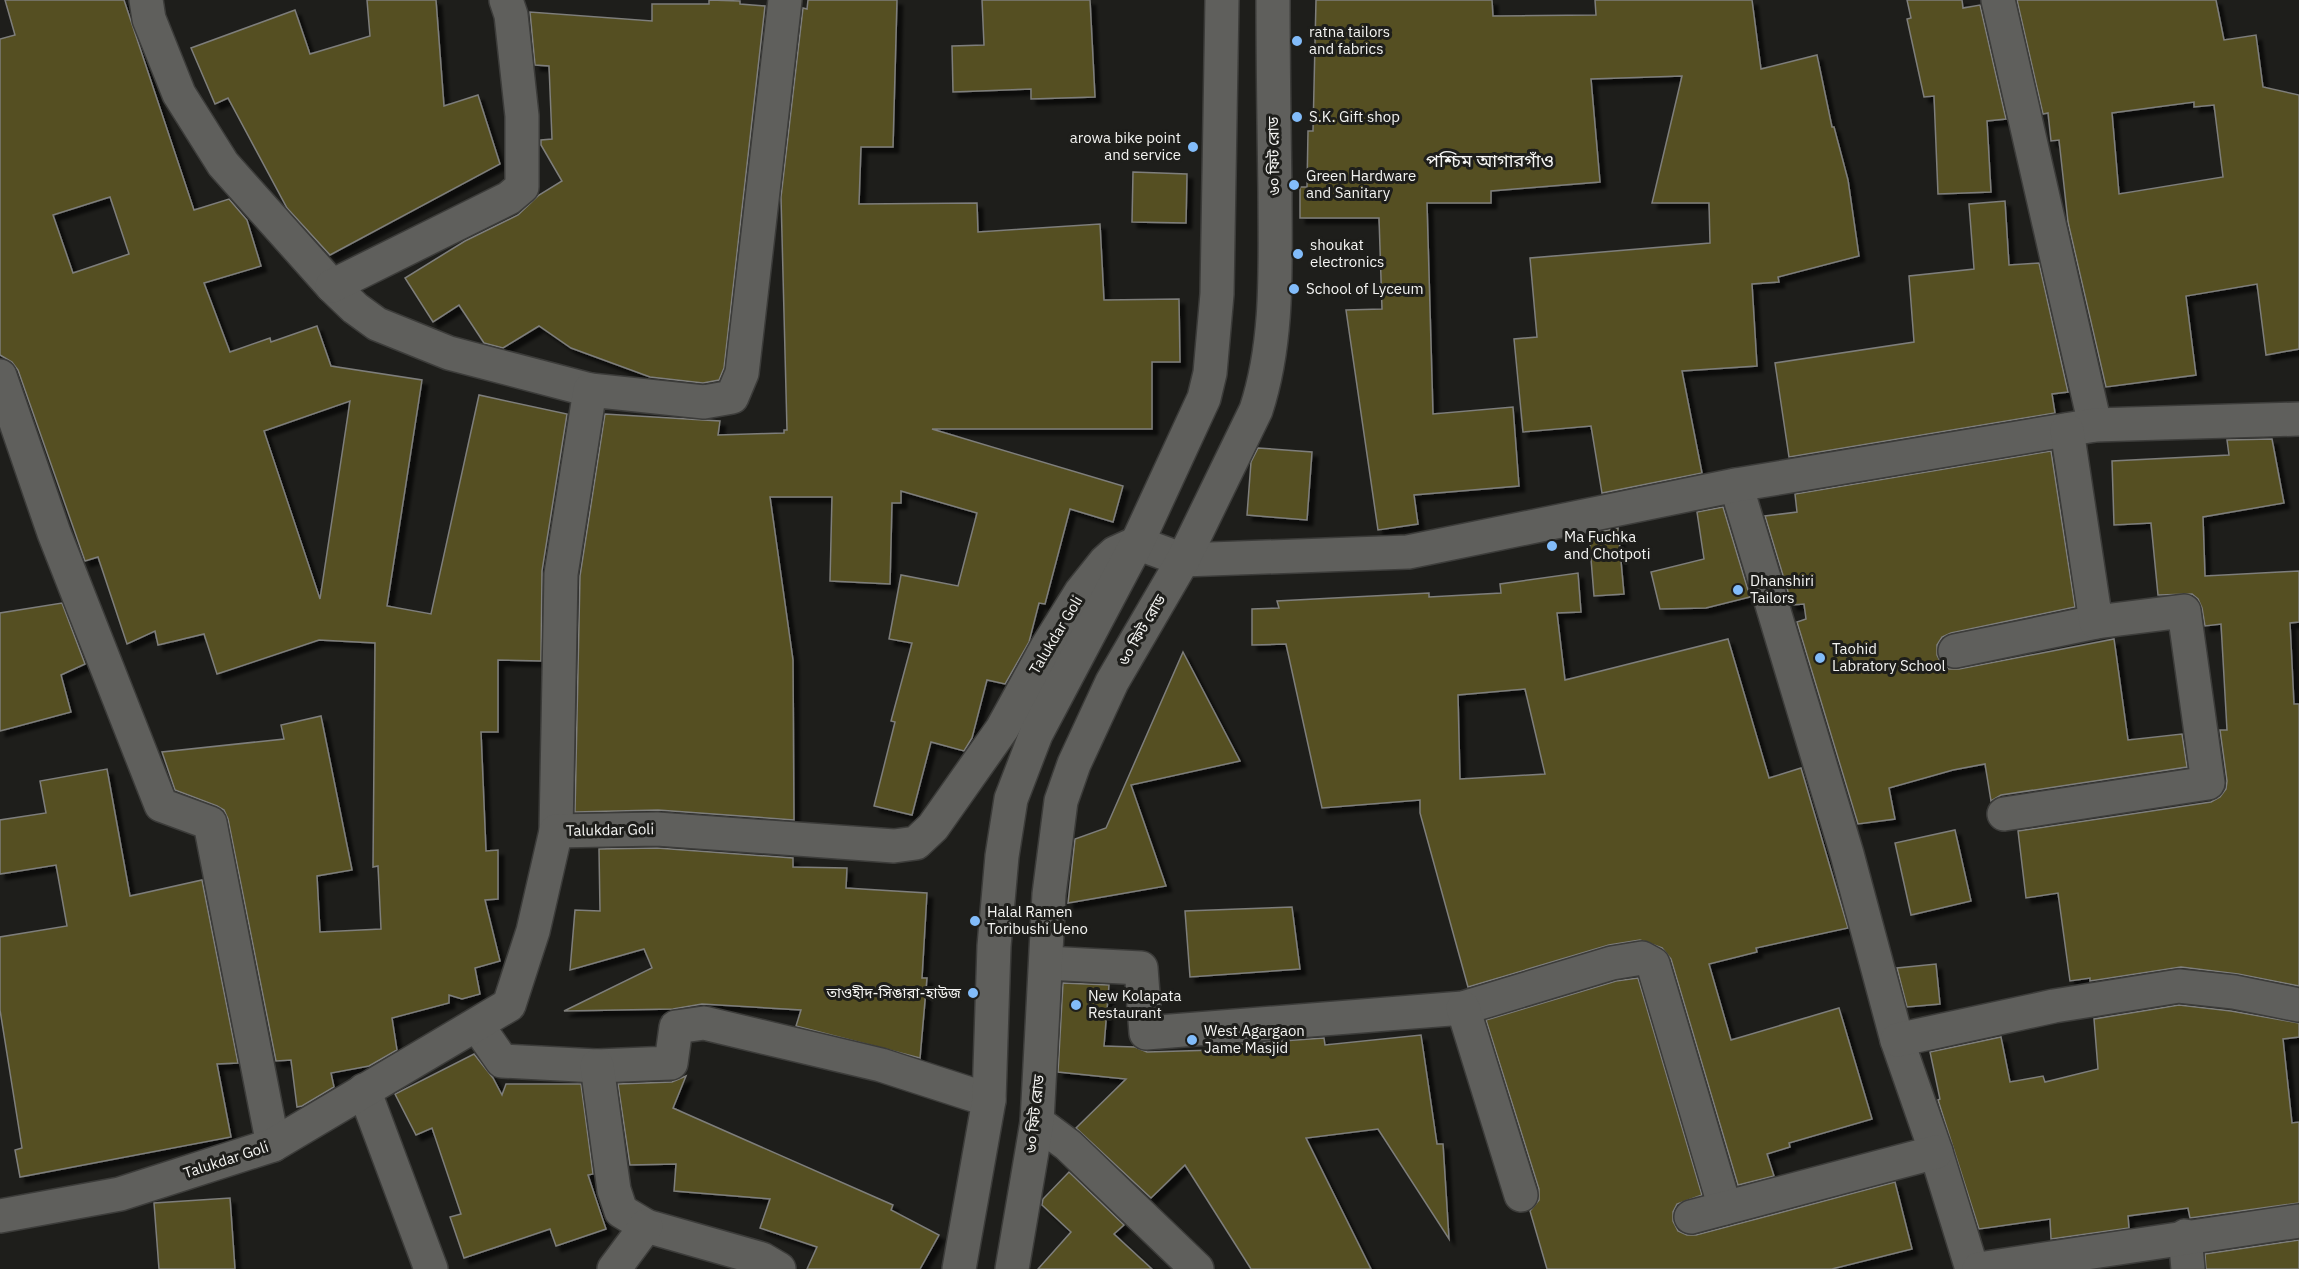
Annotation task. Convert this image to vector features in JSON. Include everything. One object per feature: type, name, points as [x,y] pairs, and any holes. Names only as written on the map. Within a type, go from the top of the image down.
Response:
[{"type":"street","points":[[146,0],[149,19],[178,94],[223,164],[332,286],[377,324],[449,353],[590,390],[704,402],[732,397],[742,373],[784,0]]},
{"type":"street","points":[[332,286],[509,198],[522,187],[522,116],[512,25],[506,0]]},
{"type":"street","points":[[959,1269],[989,1100],[994,946],[1002,856],[1011,799],[1036,734],[1137,543],[1204,398],[1210,373],[1217,294],[1222,0]]},
{"type":"street","name":"৬০ ফিট রোড","points":[[1012,1269],[1036,1122],[1054,839],[1064,792],[1074,764],[1112,682],[1183,560],[1256,410],[1270,358],[1275,266],[1273,0]]},
{"type":"street","points":[[1998,0],[2081,427],[2096,622]]},
{"type":"street","points":[[0,376],[8,419],[161,805],[210,823],[273,1145]]},
{"type":"street","points":[[556,831],[561,574],[590,390]]},
{"type":"street","points":[[1137,543],[1183,560],[1408,552],[1736,485],[2081,427],[2299,418]]},
{"type":"street","points":[[1736,485],[1847,854],[1897,1040],[1936,1152],[1972,1269]]},
{"type":"street","name":"Talukdar Goli","points":[[0,1216],[120,1194],[273,1145],[508,1005],[533,931],[556,831],[657,830],[894,846],[916,843],[933,827],[1002,729],[1047,647],[1082,592],[1105,562],[1137,543]]},
{"type":"street","points":[[1956,651],[2096,622],[2184,611],[2208,783],[2004,814]]},
{"type":"street","points":[[1046,963],[1141,968],[1146,1033],[1463,1008],[1612,963],[1642,958],[1653,964],[1725,1208]]},
{"type":"street","points":[[1897,1040],[2054,1006],[2179,987],[2234,992],[2299,1005]]},
{"type":"street","points":[[1463,1008],[1521,1196]]},
{"type":"street","points":[[477,1025],[502,1061],[597,1066],[671,1063],[676,1026],[704,1023],[881,1065],[989,1100]]},
{"type":"street","points":[[597,1066],[614,1190],[621,1211],[646,1226],[762,1259],[779,1269]]},
{"type":"street","points":[[364,1090],[431,1269]]},
{"type":"street","points":[[1036,1122],[1068,1145],[1197,1269]]},
{"type":"street","points":[[1691,1217],[1936,1152]]},
{"type":"street","points":[[1978,1269],[2185,1236],[2299,1221]]},
{"type":"street","points":[[614,1269],[646,1226]]},
{"type":"street","points":[[2185,1236],[2188,1269]]},
{"type":"building","points":[[5,0],[124,0],[194,210],[229,199],[247,220],[261,266],[204,283],[230,352],[270,338],[271,342],[317,326],[331,366],[422,380],[387,606],[431,614],[479,395],[567,414],[542,571],[541,661],[498,660],[498,732],[481,732],[486,851],[498,850],[498,899],[485,900],[500,961],[475,968],[480,994],[462,999],[449,995],[449,1003],[392,1018],[397,1050],[369,1066],[331,1073],[334,1087],[302,1106],[297,1107],[291,1060],[276,1061],[228,819],[224,810],[217,806],[175,790],[162,752],[284,739],[281,725],[321,716],[352,870],[317,876],[320,932],[381,929],[378,866],[373,867],[375,643],[319,640],[217,674],[204,634],[158,645],[155,631],[127,644],[98,557],[85,561],[18,370],[12,362],[0,355],[0,39],[15,35]],"holes":[[[110,197],[129,254],[73,273],[53,215]],[[350,401],[320,599],[264,431]]]},
{"type":"building","points":[[367,0],[436,0],[444,106],[478,95],[500,164],[330,255],[287,208],[228,98],[215,104],[191,48],[295,10],[310,54],[370,36]]},
{"type":"building","points":[[709,0],[740,1],[740,4],[765,6],[724,368],[719,380],[703,383],[650,377],[571,348],[539,326],[503,348],[484,343],[459,305],[433,322],[405,278],[465,241],[518,215],[539,195],[562,181],[541,145],[541,140],[552,139],[549,66],[535,65],[530,12],[652,21],[652,4],[709,4]]},
{"type":"building","points":[[808,0],[897,0],[893,147],[861,147],[859,204],[977,203],[978,232],[1100,224],[1104,300],[1179,299],[1180,362],[1152,362],[1152,429],[932,429],[1123,486],[1113,522],[1070,509],[1045,604],[1039,603],[1029,642],[1005,684],[987,680],[972,738],[964,751],[931,742],[912,815],[874,806],[895,722],[891,721],[912,643],[889,639],[901,575],[958,586],[977,513],[901,491],[901,503],[892,503],[890,584],[830,581],[832,497],[770,497],[793,660],[794,820],[658,810],[575,812],[580,576],[605,414],[720,421],[718,435],[784,433],[784,430],[787,430],[781,197],[803,8],[807,9]]},
{"type":"building","points":[[982,0],[1090,0],[1095,97],[1031,99],[1031,89],[953,92],[952,46],[984,45]]},
{"type":"building","points":[[1316,0],[1492,0],[1493,16],[1596,15],[1595,0],[1752,0],[1761,69],[1817,55],[1832,127],[1834,127],[1848,180],[1859,256],[1778,277],[1779,282],[1752,284],[1757,366],[1682,371],[1702,473],[1602,493],[1591,426],[1523,432],[1514,339],[1537,337],[1530,258],[1710,243],[1709,203],[1652,203],[1682,76],[1591,79],[1600,182],[1491,191],[1491,203],[1427,203],[1433,414],[1513,407],[1519,486],[1414,495],[1418,524],[1378,530],[1346,310],[1382,309],[1379,218],[1300,218],[1300,187],[1307,187],[1308,131],[1313,131]]},
{"type":"building","points":[[1907,0],[1962,0],[1963,8],[1980,5],[2006,119],[1987,121],[1991,192],[1938,194],[1934,96],[1924,97],[1907,19],[1911,18]]},
{"type":"building","points":[[2017,0],[2216,0],[2224,40],[2256,35],[2263,87],[2299,95],[2299,349],[2266,355],[2257,284],[2186,296],[2196,375],[2106,387],[2068,222],[2059,140],[2051,141],[2048,113],[2043,114]],"holes":[[[2194,102],[2194,107],[2214,105],[2223,177],[2119,194],[2112,113]]]},
{"type":"building","points":[[1133,172],[1187,174],[1186,223],[1132,222]]},
{"type":"building","points":[[2005,201],[2009,265],[2039,263],[2068,392],[2052,394],[2055,413],[1789,457],[1775,363],[1914,342],[1909,276],[1974,269],[1969,204]]},
{"type":"building","points":[[2272,439],[2284,503],[2203,517],[2205,576],[2299,571],[2299,622],[2290,623],[2294,704],[2299,704],[2299,986],[2238,974],[2181,967],[2090,981],[2090,978],[2070,981],[2058,893],[2026,898],[2018,831],[2211,802],[2220,797],[2226,789],[2227,781],[2220,730],[2227,730],[2221,624],[2205,626],[2202,608],[2198,599],[2192,594],[2158,595],[2151,523],[2114,525],[2112,461],[2229,455],[2227,440]]},
{"type":"building","points":[[1258,448],[1312,452],[1307,520],[1247,515],[1251,462]]},
{"type":"building","points":[[2051,451],[2075,607],[1951,633],[1942,637],[1937,645],[1937,655],[1941,663],[1949,669],[1959,669],[2114,639],[2128,740],[2182,734],[2187,767],[2001,795],[1991,801],[1985,764],[1953,770],[1889,788],[1895,819],[1858,824],[1797,622],[1806,619],[1804,604],[1792,605],[1765,516],[1797,512],[1795,494]]},
{"type":"building","points":[[1723,507],[1750,597],[1706,608],[1660,609],[1651,572],[1704,559],[1697,512]]},
{"type":"building","points":[[1618,528],[1624,594],[1594,596],[1589,534]]},
{"type":"building","points":[[1578,573],[1581,612],[1557,613],[1565,680],[1728,639],[1769,778],[1801,768],[1848,928],[1756,948],[1757,952],[1709,964],[1731,1040],[1839,1008],[1872,1119],[1789,1143],[1790,1147],[1767,1154],[1774,1176],[1738,1185],[1671,959],[1662,948],[1640,940],[1609,945],[1468,987],[1420,813],[1420,800],[1322,808],[1286,644],[1252,645],[1252,609],[1279,608],[1277,601],[1429,593],[1429,597],[1501,593],[1500,584]],"holes":[[[1525,689],[1545,774],[1460,779],[1458,695]]]},
{"type":"building","points":[[62,603],[85,664],[61,675],[71,712],[0,731],[0,613]]},
{"type":"building","points":[[1183,652],[1240,761],[1131,785],[1166,886],[1068,903],[1075,839],[1106,828]]},
{"type":"building","points":[[107,769],[130,896],[202,880],[238,1063],[217,1064],[231,1137],[20,1177],[15,1150],[22,1148],[0,1010],[0,937],[67,926],[56,865],[0,874],[0,820],[46,813],[40,781]]},
{"type":"building","points":[[1955,830],[1971,901],[1911,915],[1895,843]]},
{"type":"building","points":[[657,848],[793,858],[793,867],[847,868],[846,888],[927,893],[922,978],[927,978],[920,1058],[796,1026],[801,1010],[702,1004],[673,1009],[564,1011],[652,968],[644,949],[570,970],[575,910],[600,911],[599,849]]},
{"type":"building","points":[[1292,907],[1300,969],[1190,977],[1185,911]]},
{"type":"building","points":[[1936,964],[1940,1004],[1907,1007],[1897,968]]},
{"type":"building","points":[[1638,978],[1702,1195],[1677,1204],[1673,1212],[1673,1221],[1678,1231],[1687,1235],[1696,1235],[1895,1182],[1912,1249],[1832,1269],[1547,1269],[1530,1211],[1539,1200],[1539,1189],[1486,1020],[1616,981]]},
{"type":"building","points":[[1063,983],[1109,985],[1104,1046],[1135,1047],[1147,1052],[1215,1050],[1215,1046],[1324,1038],[1325,1045],[1421,1035],[1437,1144],[1443,1144],[1449,1239],[1378,1129],[1306,1138],[1371,1269],[1251,1269],[1185,1165],[1151,1198],[1076,1128],[1126,1079],[1058,1072]]},
{"type":"building","points":[[2179,1005],[2299,1023],[2299,1037],[2283,1039],[2292,1123],[2299,1122],[2299,1203],[2190,1218],[2188,1208],[2128,1216],[2129,1228],[2051,1239],[2050,1219],[1979,1229],[1938,1100],[1940,1099],[1930,1052],[2001,1037],[2010,1082],[2043,1076],[2045,1082],[2098,1069],[2094,1019]]},
{"type":"building","points":[[474,1054],[493,1078],[502,1095],[506,1084],[581,1084],[593,1174],[588,1175],[606,1229],[556,1246],[550,1229],[464,1258],[450,1217],[461,1214],[432,1128],[416,1135],[395,1094]]},
{"type":"building","points":[[686,1076],[673,1108],[893,1205],[891,1210],[939,1235],[920,1269],[807,1269],[817,1247],[760,1228],[770,1199],[674,1191],[676,1164],[630,1165],[618,1084],[672,1082]]},
{"type":"building","points":[[1069,1172],[1124,1225],[1114,1234],[1152,1269],[1038,1269],[1071,1232],[1042,1205],[1043,1199]]},
{"type":"building","points":[[230,1198],[235,1269],[159,1269],[154,1203]]},
{"type":"building","points":[[2299,1240],[2299,1269],[2206,1269],[2205,1254]]},
{"type":"place","name":"ratna tailors and fabrics","points":[[1297,41]]},
{"type":"place","name":"S.K. Gift shop","points":[[1297,117]]},
{"type":"place","name":"arowa bike point and service","points":[[1193,147]]},
{"type":"place","name":"Green Hardware and Sanitary","points":[[1294,185]]},
{"type":"place","name":"shoukat electronics","points":[[1298,254]]},
{"type":"place","name":"School of Lyceum","points":[[1294,289]]},
{"type":"place","name":"Ma Fuchka and Chotpoti","points":[[1552,546]]},
{"type":"place","name":"Dhanshiri Tailors","points":[[1738,590]]},
{"type":"place","name":"Taohid Labratory School","points":[[1820,658]]},
{"type":"place","name":"Halal Ramen Toribushi Ueno","points":[[975,921]]},
{"type":"place","name":"তাওহীদ-সিঙারা-হাউজ","points":[[973,993]]},
{"type":"place","name":"New Kolapata Restaurant","points":[[1076,1005]]},
{"type":"place","name":"West Agargaon Jame Masjid","points":[[1192,1040]]},
{"type":"district","name":"পশ্চিম আগারগাঁও","points":[[1490,161]]}]
